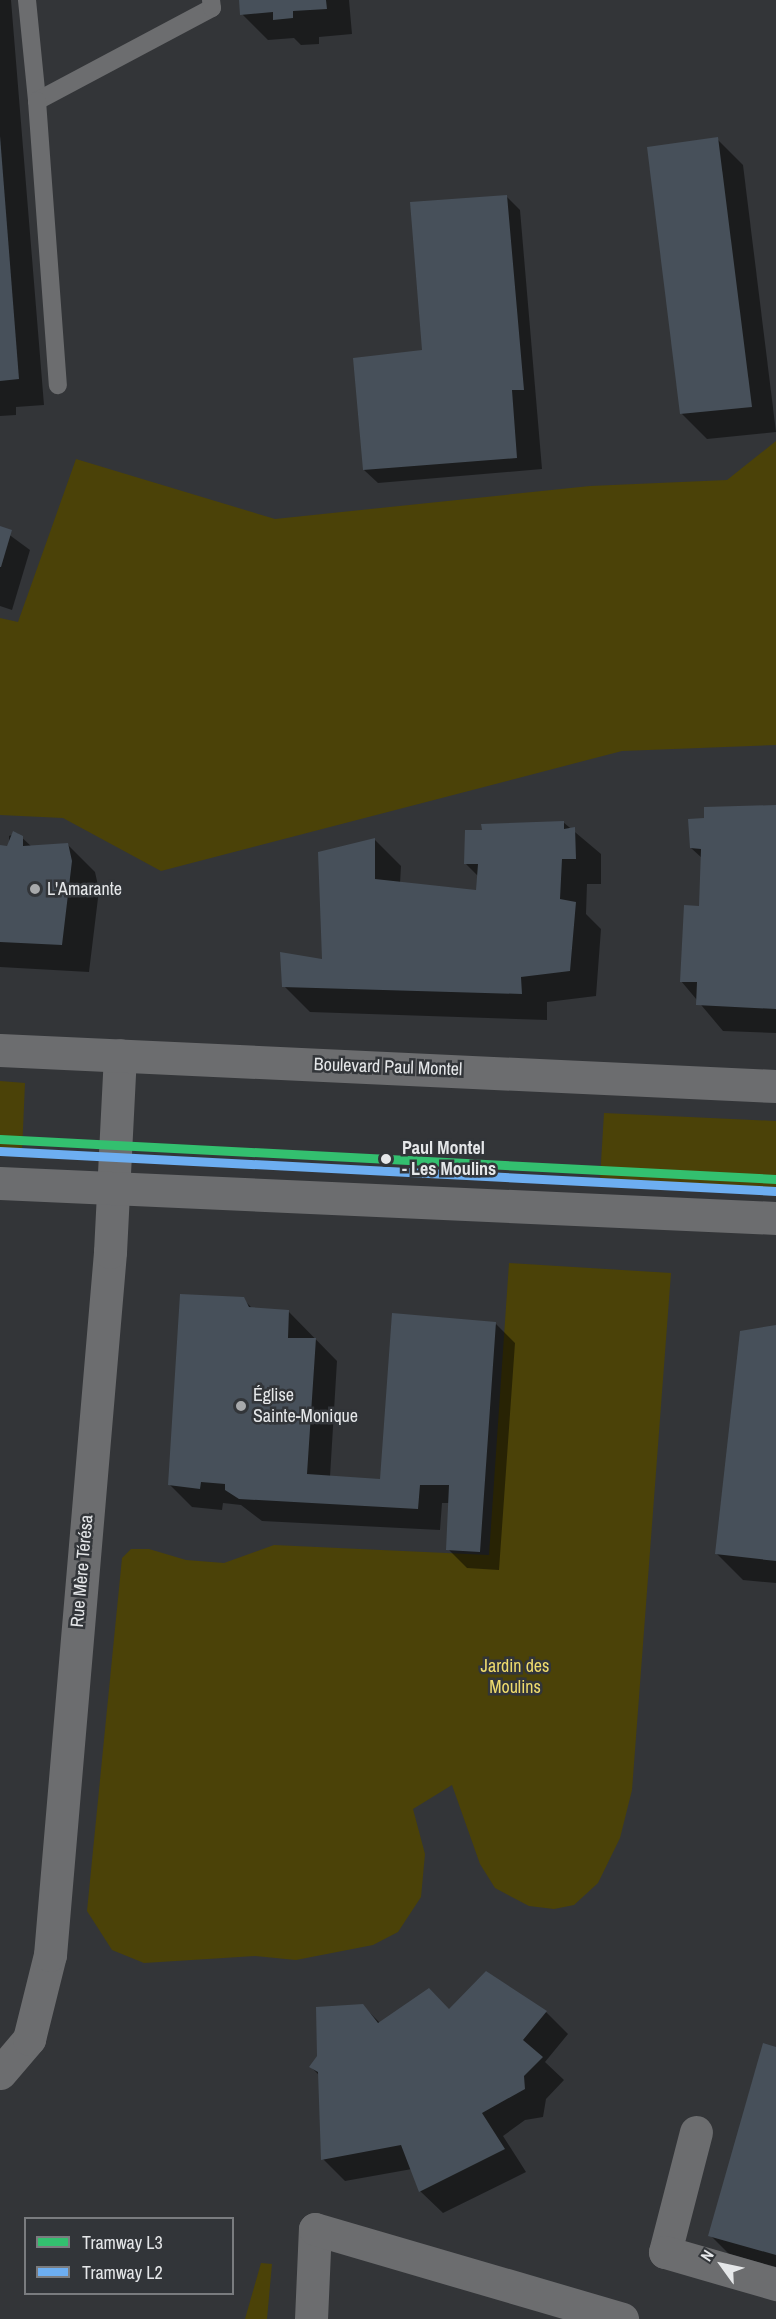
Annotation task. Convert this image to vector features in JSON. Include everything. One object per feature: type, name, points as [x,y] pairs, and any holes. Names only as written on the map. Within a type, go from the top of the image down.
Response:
[{"type":"street","name":"Boulevard Paul Montel","points":[[0,1050],[776,1086]]},
{"type":"street","name":"Rue Mère Térésa","points":[[0,2073],[29,2039],[50,1955],[113,1188],[120,1055]]},
{"type":"street","points":[[0,1183],[776,1218]]},
{"type":"street","points":[[696,2132],[665,2252],[776,2284]]},
{"type":"street","points":[[310,2319],[315,2229],[622,2319]]},
{"type":"lane","points":[[27,0],[37,101],[58,385]]},
{"type":"lane","points":[[37,101],[212,8],[211,0]]},
{"type":"green space","points":[[776,441],[776,745],[622,751],[161,871],[63,818],[0,815],[0,618],[18,622],[76,459],[275,519],[590,486],[727,480]]},
{"type":"green space","points":[[0,1081],[25,1083],[22,1152],[0,1151]]},
{"type":"green space","points":[[604,1113],[776,1121],[776,1188],[600,1179]]},
{"type":"green space","name":"Jardin des Moulins","points":[[509,1263],[671,1273],[632,1790],[620,1838],[598,1883],[574,1905],[554,1909],[529,1906],[495,1888],[480,1864],[452,1785],[413,1809],[425,1854],[421,1897],[398,1932],[373,1945],[296,1960],[255,1956],[144,1963],[112,1950],[87,1911],[122,1558],[131,1549],[149,1549],[186,1560],[224,1563],[274,1545],[489,1555]]},
{"type":"green space","points":[[261,2263],[272,2264],[267,2319],[245,2319]]},
{"type":"building","points":[[239,0],[326,0],[327,9],[293,11],[293,18],[273,20],[273,12],[240,15]]},
{"type":"building","points":[[0,136],[19,379],[0,381]]},
{"type":"building","points":[[718,137],[752,407],[680,414],[647,147]]},
{"type":"building","points":[[507,195],[524,390],[512,390],[517,458],[363,470],[353,358],[422,350],[410,202]]},
{"type":"building","points":[[0,526],[12,530],[1,567],[0,567]]},
{"type":"building","points":[[776,805],[776,1009],[696,1005],[697,982],[680,982],[684,905],[699,906],[701,849],[690,848],[688,819],[704,818],[704,807]]},
{"type":"building","points":[[564,821],[564,829],[575,827],[576,859],[562,859],[560,899],[576,902],[570,971],[521,977],[522,994],[282,987],[280,952],[322,959],[318,852],[375,838],[375,879],[476,890],[478,864],[464,864],[465,830],[482,830],[481,824]]},
{"type":"building","name":"L'Amarante","points":[[13,831],[23,836],[23,846],[68,843],[72,861],[62,945],[0,942],[0,845],[7,846]]},
{"type":"building","name":"Église Sainte-Monique","points":[[180,1294],[244,1297],[249,1307],[289,1310],[288,1338],[316,1338],[307,1474],[380,1479],[392,1313],[496,1322],[480,1552],[446,1550],[449,1485],[420,1485],[418,1509],[239,1499],[225,1490],[225,1484],[201,1482],[200,1489],[168,1485]]},
{"type":"building","points":[[776,1325],[776,1561],[715,1554],[740,1331]]},
{"type":"building","points":[[486,1971],[547,2011],[523,2040],[543,2057],[524,2076],[525,2089],[482,2113],[505,2149],[419,2192],[401,2145],[321,2160],[318,2072],[309,2067],[317,2056],[316,2007],[363,2004],[378,2023],[429,1988],[449,2009]]},
{"type":"building","points":[[763,2043],[776,2047],[776,2255],[708,2236]]},
{"type":"tram line","name":"L3","points":[[0,1139],[776,1179]]},
{"type":"tram line","name":"L2","points":[[0,1151],[775,1191]]},
{"type":"place","name":"L'Amarante","points":[[35,889]]},
{"type":"place","name":"Paul Montel - Les Moulins","points":[[386,1159]]},
{"type":"place","name":"Église Sainte-Monique","points":[[241,1406]]}]
